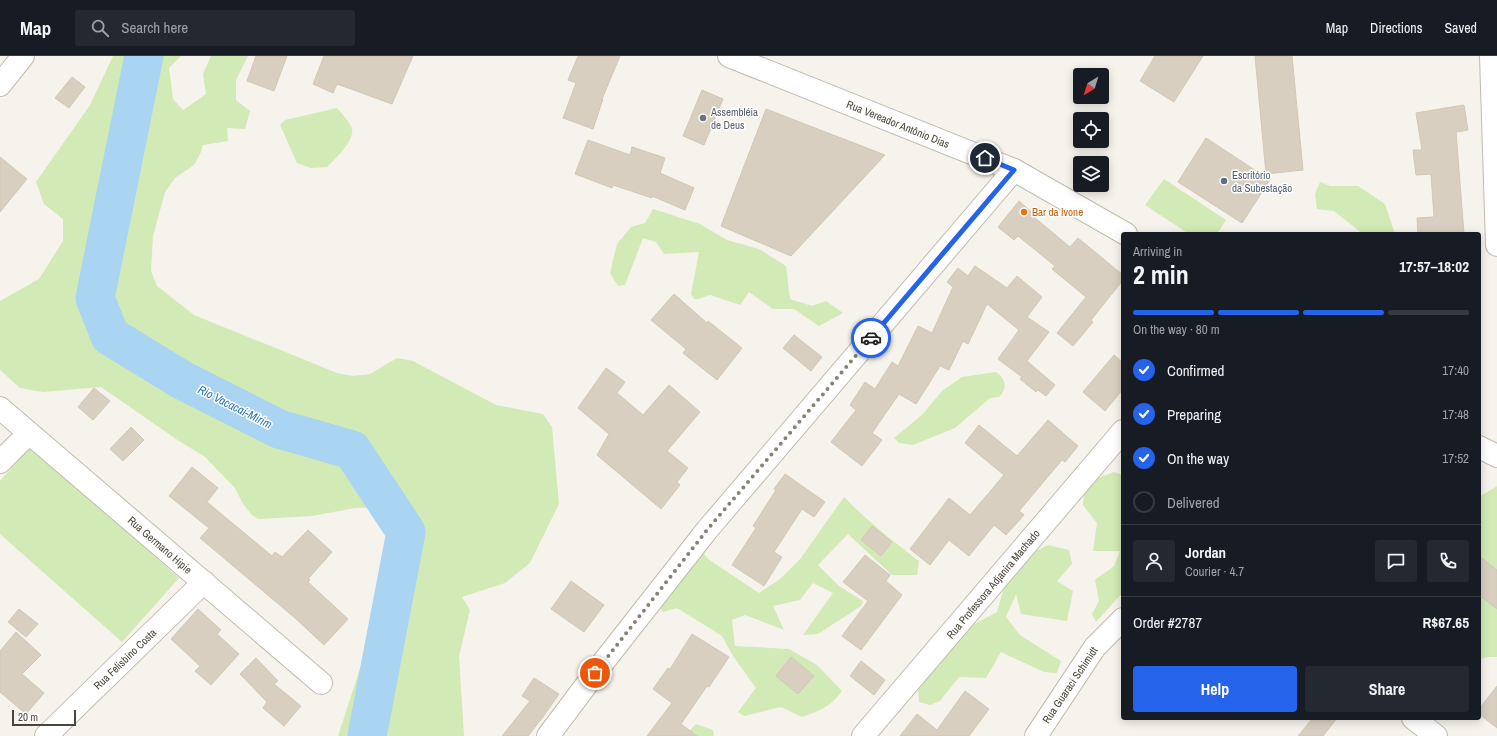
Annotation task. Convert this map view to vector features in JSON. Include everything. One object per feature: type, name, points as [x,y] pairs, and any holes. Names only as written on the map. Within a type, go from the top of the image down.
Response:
[{"type":"street","points":[[0,85],[22,56]]},
{"type":"street","name":"Rua Vereador Antônio Dias","points":[[729,56],[1014,170],[1122,232]]},
{"type":"street","points":[[1491,56],[1497,245]]},
{"type":"street","points":[[548,736],[605,660],[707,530],[1014,170]]},
{"type":"street","name":"Rua Germano Hipie","points":[[0,408],[321,682]]},
{"type":"street","points":[[0,462],[29,433]]},
{"type":"street","name":"Rua Professora Adjanira Machado","points":[[863,736],[1121,433]]},
{"type":"street","points":[[1481,448],[1497,456]]},
{"type":"street","name":"Rua Felisbino Costa","points":[[46,736],[204,582]]},
{"type":"street","name":"Rua Guaraci Schimidt","points":[[1036,736],[1095,647],[1121,621]]},
{"type":"street","points":[[1416,720],[1436,736]]},
{"type":"green space","points":[[113,56],[181,56],[169,68],[173,99],[183,110],[206,94],[203,74],[211,56],[248,56],[236,80],[236,100],[250,111],[245,129],[227,128],[228,141],[203,145],[194,165],[175,178],[165,192],[153,236],[151,271],[157,286],[194,315],[337,373],[353,376],[370,374],[397,358],[413,361],[496,405],[543,414],[552,427],[559,504],[530,563],[505,583],[462,597],[470,610],[459,656],[464,736],[338,736],[366,650],[424,532],[409,507],[355,508],[312,516],[259,519],[252,515],[243,504],[235,488],[205,457],[176,439],[101,387],[43,392],[20,388],[0,370],[0,301],[39,279],[63,241],[63,219],[44,204],[36,182],[90,105]]},
{"type":"green space","points":[[337,108],[351,126],[352,131],[349,142],[345,148],[327,167],[311,168],[297,163],[280,125],[285,120]]},
{"type":"green space","points":[[1164,179],[1226,220],[1218,232],[1186,232],[1145,205]]},
{"type":"green space","points":[[1320,182],[1330,186],[1358,186],[1385,204],[1395,232],[1360,232],[1334,211],[1317,209],[1315,194]]},
{"type":"green space","points":[[653,209],[700,224],[727,240],[759,249],[786,266],[790,299],[812,306],[826,301],[843,313],[819,326],[794,309],[773,309],[749,292],[740,305],[710,295],[694,299],[691,294],[699,252],[664,254],[656,242],[643,238],[625,285],[618,286],[610,273],[617,244],[631,227],[645,223]]},
{"type":"green space","points":[[996,372],[1005,384],[1002,394],[999,397],[990,398],[955,428],[913,445],[899,443],[894,438],[923,414],[942,391],[962,377]]},
{"type":"green space","points":[[31,446],[179,578],[122,642],[0,534],[0,481]]},
{"type":"green space","points":[[1114,472],[1121,474],[1121,594],[1096,622],[1092,614],[1099,601],[1095,580],[1114,566],[1120,551],[1093,551],[1097,523],[1083,505],[1084,492],[1098,478]]},
{"type":"green space","points":[[1497,486],[1497,657],[1481,659],[1481,496]]},
{"type":"green space","points":[[844,497],[871,523],[919,561],[917,575],[892,575],[848,534],[818,565],[839,586],[863,601],[861,606],[818,634],[803,635],[833,593],[813,583],[800,600],[773,606],[784,630],[745,615],[732,620],[735,646],[789,649],[817,665],[842,691],[829,705],[802,717],[781,707],[744,716],[738,712],[756,688],[733,656],[722,636],[677,608],[663,612],[658,604],[702,551],[708,559],[759,593],[780,579],[801,558]]},
{"type":"green space","points":[[1048,545],[1069,550],[1072,564],[1057,581],[1073,591],[1067,621],[1021,614],[1016,594],[1006,617],[1020,635],[1061,661],[1057,673],[1044,672],[1001,652],[986,678],[959,677],[940,701],[930,705],[919,702],[918,688],[960,632],[997,612],[1007,577],[1022,558]]},
{"type":"green space","points":[[696,724],[713,730],[714,736],[684,736]]},
{"type":"building","points":[[256,56],[287,56],[274,91],[247,81]]},
{"type":"building","points":[[324,56],[413,56],[392,104],[337,84],[333,93],[313,84]]},
{"type":"building","points":[[578,56],[620,56],[602,99],[593,129],[563,118],[576,83],[568,80]]},
{"type":"building","points":[[1155,56],[1203,56],[1174,102],[1140,81]]},
{"type":"building","points":[[1255,56],[1292,56],[1303,170],[1266,174]]},
{"type":"building","points":[[72,77],[85,87],[69,108],[55,98]]},
{"type":"building","name":"Assembléia de Deus","points":[[702,90],[723,99],[704,145],[683,136]]},
{"type":"building","points":[[1464,105],[1468,130],[1456,132],[1464,232],[1418,232],[1417,218],[1434,217],[1431,174],[1416,175],[1413,150],[1422,150],[1416,113]]},
{"type":"building","points":[[766,109],[885,155],[791,256],[721,226]]},
{"type":"building","name":"Escritório da Subestação","points":[[1206,138],[1270,180],[1242,223],[1178,182]]},
{"type":"building","points":[[588,140],[630,155],[632,147],[665,158],[660,173],[694,188],[685,210],[652,196],[652,198],[613,185],[612,188],[575,174]]},
{"type":"building","points":[[0,157],[27,179],[0,212]]},
{"type":"building","points":[[1019,201],[1035,215],[1034,217],[1070,247],[1078,238],[1121,273],[1121,282],[1091,320],[1093,322],[1073,346],[1057,333],[1086,297],[1052,269],[1055,266],[1018,236],[1014,240],[998,227]]},
{"type":"building","points":[[975,266],[1007,288],[1017,276],[1042,297],[1027,317],[1049,332],[1027,361],[1055,385],[1046,396],[1038,390],[1036,392],[1020,379],[1022,377],[998,359],[1019,330],[987,304],[968,344],[963,341],[949,370],[940,366],[916,404],[899,394],[872,433],[882,440],[862,466],[831,442],[856,410],[850,405],[865,382],[875,389],[892,362],[898,366],[918,326],[932,333],[953,287],[947,282],[958,268],[968,276]]},
{"type":"building","points":[[674,294],[707,323],[708,321],[742,348],[717,380],[683,353],[686,349],[651,320]]},
{"type":"building","points":[[794,335],[822,357],[811,371],[783,348]]},
{"type":"building","points":[[1114,355],[1121,361],[1121,391],[1105,411],[1083,392]]},
{"type":"building","points":[[606,368],[625,382],[617,393],[643,415],[669,385],[700,412],[667,451],[688,468],[677,482],[680,485],[661,509],[597,455],[609,434],[578,408]]},
{"type":"building","points":[[94,388],[110,401],[93,420],[78,407]]},
{"type":"building","points":[[1048,420],[1078,446],[1065,462],[1062,460],[1019,511],[1024,515],[1006,535],[994,525],[969,556],[949,540],[930,565],[910,549],[949,498],[970,515],[1004,475],[965,443],[979,425],[1017,456]]},
{"type":"building","points":[[131,427],[144,440],[123,461],[110,449]]},
{"type":"building","points":[[192,467],[218,488],[207,502],[272,556],[275,552],[282,557],[308,530],[332,552],[308,579],[310,580],[308,582],[348,619],[324,645],[295,618],[200,538],[209,528],[169,496]]},
{"type":"building","points":[[785,474],[825,502],[814,517],[802,509],[774,552],[782,557],[764,586],[732,565],[756,528],[753,526],[776,490],[774,489]]},
{"type":"building","points":[[872,526],[892,542],[881,556],[861,540]]},
{"type":"building","points":[[865,555],[890,575],[886,581],[902,595],[861,650],[842,636],[868,601],[843,582]]},
{"type":"building","points":[[1481,558],[1497,570],[1497,609],[1481,597]]},
{"type":"building","points":[[571,581],[604,605],[584,632],[551,609]]},
{"type":"building","points":[[19,609],[38,624],[26,637],[8,622]]},
{"type":"building","points":[[198,609],[221,630],[217,634],[239,654],[211,685],[195,671],[200,666],[171,639]]},
{"type":"building","points":[[16,632],[41,655],[22,674],[44,693],[26,714],[0,692],[0,651]]},
{"type":"building","points":[[692,634],[729,657],[709,687],[707,686],[681,724],[697,736],[647,736],[672,703],[653,689],[668,668],[670,669]]},
{"type":"building","points":[[791,657],[814,676],[798,694],[776,676]]},
{"type":"building","points":[[256,658],[278,681],[274,684],[301,706],[284,726],[263,708],[267,702],[240,674]]},
{"type":"building","points":[[861,661],[885,680],[874,695],[850,676]]},
{"type":"building","points":[[534,678],[559,694],[528,736],[502,736],[530,701],[522,696]]},
{"type":"building","points":[[1497,686],[1497,728],[1481,716],[1481,706]]},
{"type":"building","points":[[965,691],[989,709],[969,736],[900,736],[917,714],[937,730]]},
{"type":"building","points":[[1311,720],[1335,720],[1323,736],[1298,736]]},
{"type":"waterway","name":"Rio Vacacaí-Mirim","points":[[144,56],[95,298],[110,336],[182,380],[279,429],[352,450],[406,532],[367,736]]},
{"type":"way so far","points":[[595,673],[707,530],[871,338]]},
{"type":"place","name":"Assembléia de Deus","points":[[703,118]]},
{"type":"place","name":"Escritório da Subestação","points":[[1224,181]]},
{"type":"place","name":"Bar da Ivone","points":[[1024,212]]},
{"type":"route","points":[[871,338],[1014,170],[985,158]]}]
